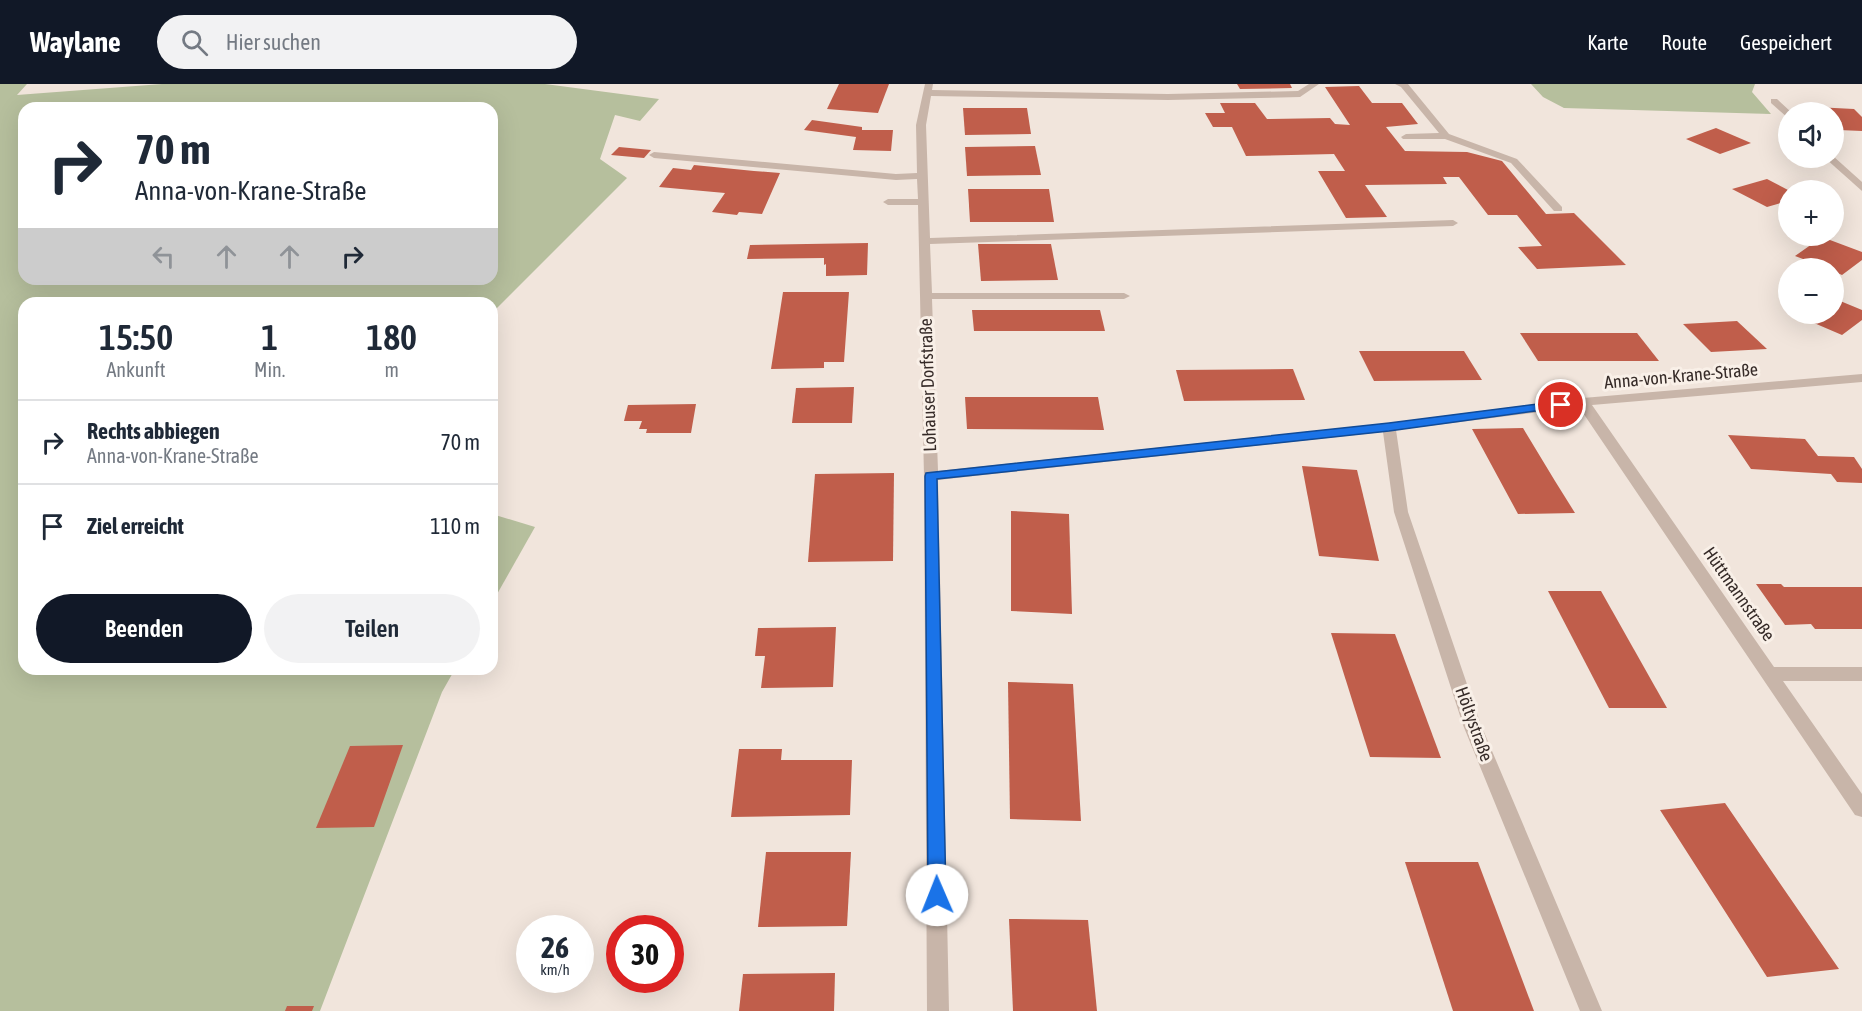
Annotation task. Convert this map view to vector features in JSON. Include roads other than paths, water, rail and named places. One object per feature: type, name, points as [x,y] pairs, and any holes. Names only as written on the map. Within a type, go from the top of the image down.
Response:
[{"type":"street","points":[[928,89],[1168,97],[1300,94],[1315,84]]},
{"type":"street","points":[[1399,84],[1404,86],[1446,136]]},
{"type":"street","name":"Lohauser Dorfstraße","points":[[928,89],[921,125],[931,476],[938,1011]]},
{"type":"street","points":[[1774,101],[1778,105]]},
{"type":"street","points":[[1406,137],[1446,136],[1514,161],[1558,209]]},
{"type":"street","points":[[654,155],[896,177],[923,176]]},
{"type":"street","points":[[1841,168],[1862,188]]},
{"type":"street","points":[[888,202],[923,202]]},
{"type":"street","points":[[924,241],[1453,223]]},
{"type":"street","points":[[926,296],[1124,296]]},
{"type":"street","name":"Anna-von-Krane-Straße","points":[[931,476],[1389,427],[1582,402],[1862,378]]},
{"type":"street","name":"Hüttmannstraße","points":[[1582,402],[1771,674],[1862,810]]},
{"type":"street","name":"Höltystraße","points":[[1389,427],[1401,512],[1472,725],[1591,1011]]},
{"type":"street","points":[[1771,674],[1862,674]]}]
